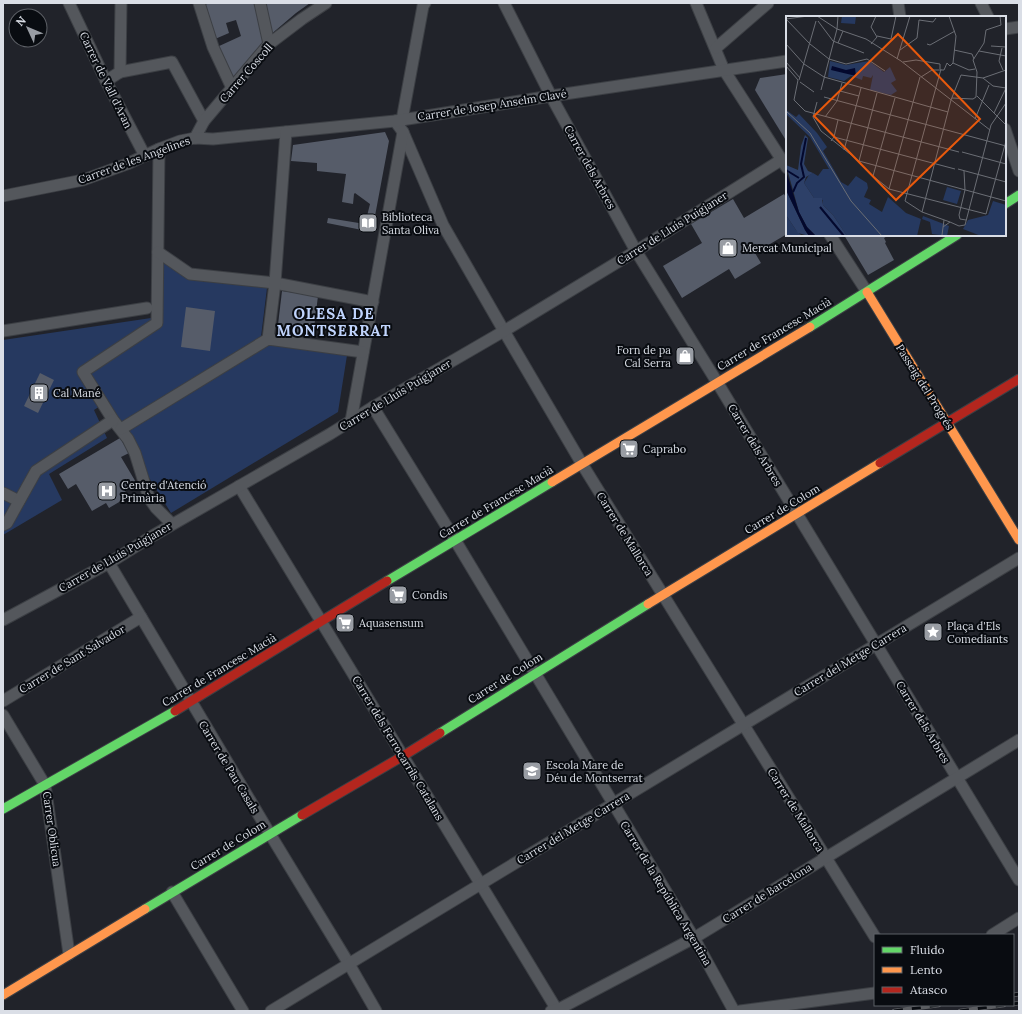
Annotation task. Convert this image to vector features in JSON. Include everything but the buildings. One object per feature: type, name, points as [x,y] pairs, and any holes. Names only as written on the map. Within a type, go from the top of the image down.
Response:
[{"type":"street","name":"Carrer de Vall d'Aran","points":[[69,3],[106,81],[145,156]]},
{"type":"street","points":[[120,72],[121,3]]},
{"type":"street","points":[[199,3],[213,47],[232,88]]},
{"type":"street","points":[[260,3],[269,44]]},
{"type":"street","name":"Carrer Coscoll","points":[[195,138],[204,121],[269,44],[326,3]]},
{"type":"street","points":[[398,120],[423,6],[425,3]]},
{"type":"street","name":"Carrer dels Arbres","points":[[504,3],[551,96],[636,251],[1019,880]]},
{"type":"street","points":[[696,3],[724,70],[784,164]]},
{"type":"street","points":[[716,48],[768,3]]},
{"type":"street","points":[[898,3],[900,16]]},
{"type":"street","points":[[981,3],[988,16]]},
{"type":"street","points":[[1006,29],[1019,27]]},
{"type":"street","name":"Carrer de Josep Anselm Clavé","points":[[195,138],[213,139],[398,120],[786,61]]},
{"type":"street","points":[[106,81],[120,72],[172,62],[204,121]]},
{"type":"street","name":"Carrer de Mallorca","points":[[398,120],[443,225],[504,331],[582,464],[874,936]]},
{"type":"street","points":[[268,339],[275,283],[286,132]]},
{"type":"street","points":[[351,422],[403,132]]},
{"type":"street","points":[[1006,132],[1019,170]]},
{"type":"street","name":"Carrer de les Angelines","points":[[3,196],[83,180],[180,141],[195,138]]},
{"type":"street","points":[[159,149],[157,324],[83,372],[113,420],[128,439],[135,453],[149,498],[156,508],[172,524]]},
{"type":"street","name":"Carrer de Lluís Puigjaner","points":[[3,620],[109,563],[172,524],[351,422],[373,406],[504,331],[784,164]]},
{"type":"street","points":[[1006,203],[1019,196]]},
{"type":"street","name":"Passeig del Progrés","points":[[831,236],[867,292],[1019,540]]},
{"type":"street","name":"Carrer de Francesc Macià","points":[[3,809],[191,702],[321,621],[867,292],[955,236]]},
{"type":"street","points":[[158,252],[190,274],[275,283],[373,302]]},
{"type":"street","points":[[3,331],[147,308]]},
{"type":"street","points":[[121,430],[268,339],[363,352]]},
{"type":"street","name":"Carrer de Colom","points":[[3,994],[172,892],[403,756],[535,672],[1019,379]]},
{"type":"street","name":"Carrer de la República Argentina","points":[[373,406],[535,672],[694,938],[734,1011]]},
{"type":"street","points":[[3,525],[6,523],[36,471],[113,420]]},
{"type":"street","name":"Carrer dels Ferrocarrils Catalans","points":[[239,486],[480,884],[554,1011]]},
{"type":"street","points":[[3,493],[19,501]]},
{"type":"street","name":"Carrer del Metge Carrera","points":[[271,1011],[1019,558]]},
{"type":"street","name":"Carrer de Pau Casals","points":[[109,563],[376,1011]]},
{"type":"street","name":"Carrer de Sant Salvador","points":[[3,701],[141,617]]},
{"type":"street","name":"Carrer Oblicua","points":[[3,715],[45,785],[69,954]]},
{"type":"street","name":"Carrer de Barcelona","points":[[554,1011],[694,938],[1019,740]]},
{"type":"street","points":[[172,892],[243,1011]]},
{"type":"street","points":[[994,934],[1019,918]]},
{"type":"street","points":[[740,1011],[874,993]]},
{"type":"shaded area","points":[[153,253],[186,273],[267,288],[261,337],[348,349],[338,412],[171,513],[103,404],[94,410],[107,438],[49,474],[62,500],[3,535],[3,340],[151,318]]},
{"type":"railway","points":[[1014,995],[1019,994]]},
{"type":"railway","points":[[1014,1004],[1019,1003]]},
{"type":"railway","points":[[894,1011],[932,1006]]},
{"type":"railway","points":[[960,1011],[997,1006]]},
{"type":"traffic: fast","points":[[1006,203],[1019,195]]},
{"type":"traffic: fast","points":[[810,327],[955,236]]},
{"type":"traffic: fast","points":[[387,581],[552,482]]},
{"type":"traffic: fast","points":[[440,733],[648,604]]},
{"type":"traffic: fast","points":[[3,809],[175,711]]},
{"type":"traffic: fast","points":[[145,909],[302,815]]},
{"type":"traffic: slow","points":[[867,292],[1019,540]]},
{"type":"traffic: slow","points":[[552,482],[810,327]]},
{"type":"traffic: slow","points":[[648,604],[880,463]]},
{"type":"traffic: slow","points":[[3,995],[145,909]]},
{"type":"traffic: jam","points":[[880,463],[1019,379]]},
{"type":"traffic: jam","points":[[175,711],[387,581]]},
{"type":"traffic: jam","points":[[302,815],[440,733]]},
{"type":"place","name":"Biblioteca Santa Oliva","points":[[368,223]]},
{"type":"place","name":"Mercat Municipal","points":[[728,248]]},
{"type":"place","name":"Forn de pa Cal Serra","points":[[685,356]]},
{"type":"place","name":"Cal Mané","points":[[39,393]]},
{"type":"place","name":"Caprabo","points":[[629,449]]},
{"type":"place","name":"Centre d'Atenció Primària","points":[[107,491]]},
{"type":"place","name":"Condis","points":[[398,595]]},
{"type":"place","name":"Aquasensum","points":[[345,623]]},
{"type":"place","name":"Plaça d'Els Comediants","points":[[933,632]]},
{"type":"place","name":"Escola Mare de Déu de Montserrat","points":[[532,771]]},
{"type":"district","name":"OLESA DE MONTSERRAT","points":[[334,322]]}]
